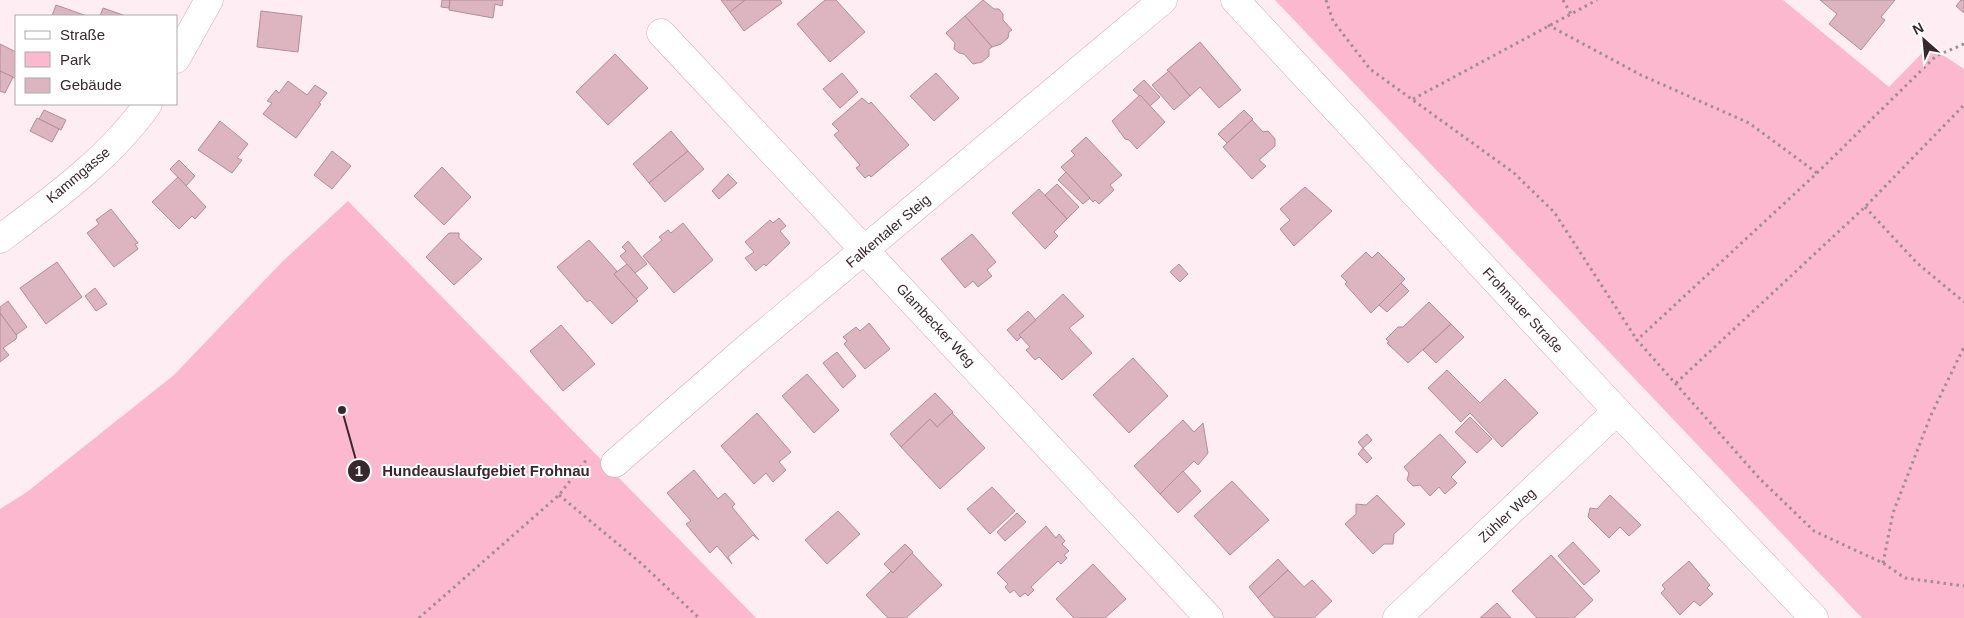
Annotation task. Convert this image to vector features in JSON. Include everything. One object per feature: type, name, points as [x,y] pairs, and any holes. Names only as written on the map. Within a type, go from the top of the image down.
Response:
[{"type":"street","points":[[178,55],[209,0]]},
{"type":"street","name":"Falkentaler Steig","points":[[604,457],[866,249],[1163,0]]},
{"type":"street","name":"Frohnauer Straße","points":[[1235,0],[1617,411],[1814,618]]},
{"type":"street","name":"Glambecker Weg","points":[[661,33],[866,249],[1209,618]]},
{"type":"street","name":"Kammgasse","points":[[0,239],[112,147],[134,124],[147,105]]},
{"type":"street","name":"Zühler Weg","points":[[1397,618],[1617,411]]},
{"type":"path","points":[[1326,0],[1333,21],[1370,69],[1514,173],[1554,212],[1637,340],[1760,479],[1814,531],[1883,564],[1905,578],[1964,586]]},
{"type":"path","points":[[1563,0],[1571,14]]},
{"type":"path","points":[[1414,99],[1597,0]]},
{"type":"path","points":[[1548,25],[1642,75],[1749,123],[1817,173]]},
{"type":"path","points":[[1637,340],[1817,173],[1936,56],[1964,44]]},
{"type":"path","points":[[1676,383],[1865,207],[1964,105]]},
{"type":"path","points":[[1865,207],[1917,263],[1964,302]]},
{"type":"path","points":[[1883,564],[1893,513],[1932,415],[1964,348]]},
{"type":"path","points":[[419,618],[604,457]]},
{"type":"path","points":[[559,495],[642,564],[699,618]]},
{"type":"green space","points":[[1275,0],[1783,0],[1889,87],[1929,46],[1964,69],[1964,618],[1862,618]]},
{"type":"green space","points":[[348,201],[756,618],[0,618],[0,509],[27,492],[174,375],[283,261]]},
{"type":"building","points":[[442,0],[450,0],[449,8],[441,7]]},
{"type":"building","points":[[450,0],[503,0],[502,6],[495,4],[493,18],[449,10]]},
{"type":"building","points":[[721,0],[745,0],[730,12]]},
{"type":"building","points":[[745,0],[780,0],[782,3],[744,31],[730,12]]},
{"type":"building","points":[[825,0],[836,0],[865,32],[830,62],[797,24]]},
{"type":"building","points":[[983,0],[994,9],[999,9],[1003,14],[1003,20],[1012,30],[1009,32],[1008,38],[1001,44],[992,47],[965,16]]},
{"type":"building","points":[[1820,0],[1895,0],[1881,17],[1885,20],[1861,50],[1829,24],[1837,14]]},
{"type":"building","points":[[1961,0],[1964,0],[1964,13],[1956,6]]},
{"type":"building","points":[[56,5],[84,15],[52,15]]},
{"type":"building","points":[[103,8],[123,15],[100,15]]},
{"type":"building","points":[[261,11],[302,16],[298,52],[257,47]]},
{"type":"building","points":[[965,16],[992,47],[989,49],[989,56],[982,62],[973,64],[964,54],[954,49],[955,43],[946,33]]},
{"type":"building","points":[[1200,42],[1241,90],[1219,108],[1200,87],[1190,96],[1167,70]]},
{"type":"building","points":[[0,44],[15,52],[15,78],[0,71]]},
{"type":"building","points":[[615,54],[648,88],[608,125],[576,92]]},
{"type":"building","points":[[0,71],[13,77],[5,93],[0,91]]},
{"type":"building","points":[[1169,71],[1190,96],[1174,110],[1152,85]]},
{"type":"building","points":[[842,73],[858,92],[840,108],[823,89]]},
{"type":"building","points":[[936,73],[959,98],[934,121],[910,96]]},
{"type":"building","points":[[1144,80],[1160,97],[1150,106],[1133,90]]},
{"type":"building","points":[[288,81],[307,95],[315,85],[327,93],[296,138],[263,114],[272,103],[267,101],[276,90],[279,93]]},
{"type":"building","points":[[1140,95],[1165,122],[1137,149],[1129,140],[1125,139],[1112,121]]},
{"type":"building","points":[[862,98],[869,104],[871,102],[909,145],[871,177],[869,175],[865,178],[856,168],[860,165],[834,135],[839,131],[832,124]]},
{"type":"building","points":[[44,110],[66,120],[61,130],[39,119]]},
{"type":"building","points":[[1244,110],[1253,119],[1227,143],[1218,134]]},
{"type":"building","points":[[37,118],[59,129],[52,142],[30,131]]},
{"type":"building","points":[[1252,120],[1263,132],[1268,131],[1275,139],[1275,146],[1259,160],[1266,166],[1252,179],[1223,147]]},
{"type":"building","points":[[220,121],[248,144],[237,158],[242,160],[232,173],[198,150]]},
{"type":"building","points":[[671,131],[688,151],[649,183],[633,164]]},
{"type":"building","points":[[1086,137],[1122,175],[1110,185],[1114,190],[1099,204],[1095,200],[1093,202],[1061,167],[1075,155],[1071,151]]},
{"type":"building","points":[[332,151],[351,166],[332,189],[314,175]]},
{"type":"building","points":[[688,151],[704,169],[665,202],[649,183]]},
{"type":"building","points":[[179,160],[195,176],[186,186],[170,169]]},
{"type":"building","points":[[442,167],[471,197],[444,225],[414,196]]},
{"type":"building","points":[[1066,172],[1090,198],[1083,204],[1058,180]]},
{"type":"building","points":[[728,174],[737,183],[719,199],[712,191]]},
{"type":"building","points":[[178,177],[206,207],[195,219],[192,216],[179,229],[152,202]]},
{"type":"building","points":[[1057,184],[1079,207],[1067,219],[1045,195]]},
{"type":"building","points":[[1305,187],[1332,211],[1294,246],[1280,229],[1290,220],[1280,209]]},
{"type":"building","points":[[1039,189],[1067,219],[1054,232],[1058,236],[1045,249],[1012,213]]},
{"type":"building","points":[[111,209],[138,243],[135,244],[138,249],[114,267],[87,233],[99,224],[96,220]]},
{"type":"building","points":[[779,218],[786,226],[780,231],[790,243],[766,266],[764,264],[756,271],[745,258],[754,252],[745,242],[770,220],[773,223]]},
{"type":"building","points":[[683,223],[713,260],[674,293],[643,256],[662,240],[659,237],[668,230],[671,233]]},
{"type":"building","points":[[449,233],[459,233],[459,238],[482,259],[454,285],[426,257]]},
{"type":"building","points":[[972,234],[996,262],[987,270],[992,276],[978,287],[973,281],[965,288],[941,259]]},
{"type":"building","points":[[589,240],[617,271],[614,274],[638,301],[612,324],[590,300],[587,302],[557,267]]},
{"type":"building","points":[[628,241],[647,264],[635,273],[620,256],[626,251],[622,247]]},
{"type":"building","points":[[1366,252],[1372,258],[1378,252],[1405,279],[1371,313],[1345,284],[1347,282],[1341,276]]},
{"type":"building","points":[[57,262],[82,297],[46,324],[20,288]]},
{"type":"building","points":[[627,264],[648,288],[636,299],[614,274]]},
{"type":"building","points":[[1179,264],[1188,274],[1180,282],[1170,272]]},
{"type":"building","points":[[1401,283],[1409,291],[1387,312],[1379,305]]},
{"type":"building","points":[[95,288],[107,304],[96,311],[85,296]]},
{"type":"building","points":[[1063,294],[1084,316],[1069,328],[1092,353],[1062,380],[1039,357],[1035,360],[1026,350],[1030,347],[1019,335]]},
{"type":"building","points":[[8,301],[27,327],[16,335],[0,313],[0,307]]},
{"type":"building","points":[[1429,302],[1451,324],[1408,363],[1387,343],[1389,342],[1386,339],[1398,327],[1403,327]]},
{"type":"building","points":[[1028,311],[1036,320],[1019,335],[1021,337],[1017,341],[1007,330]]},
{"type":"building","points":[[0,313],[17,336],[16,339],[3,348],[9,355],[0,362]]},
{"type":"building","points":[[869,323],[890,349],[865,369],[844,344],[847,341],[843,337],[856,327],[860,331]]},
{"type":"building","points":[[1451,324],[1464,337],[1436,363],[1423,350]]},
{"type":"building","points":[[561,325],[595,364],[563,391],[530,351]]},
{"type":"building","points":[[837,352],[856,376],[843,388],[823,363]]},
{"type":"building","points":[[1133,358],[1168,396],[1129,433],[1093,395]]},
{"type":"building","points":[[1447,370],[1480,403],[1505,379],[1538,413],[1502,447],[1470,413],[1461,422],[1428,388]]},
{"type":"building","points":[[807,374],[839,410],[814,433],[782,396]]},
{"type":"building","points":[[935,393],[953,412],[937,427],[930,419],[901,447],[890,434]]},
{"type":"building","points":[[757,413],[791,452],[779,462],[786,470],[773,482],[766,473],[754,484],[721,446]]},
{"type":"building","points":[[952,413],[985,448],[940,489],[901,447],[930,419],[937,427]]},
{"type":"building","points":[[1470,417],[1492,439],[1477,453],[1455,432]]},
{"type":"building","points":[[1183,420],[1194,432],[1203,423],[1208,453],[1198,465],[1194,461],[1160,494],[1134,466]]},
{"type":"building","points":[[1367,434],[1372,440],[1363,448],[1358,442]]},
{"type":"building","points":[[1440,434],[1466,462],[1451,477],[1457,483],[1445,494],[1439,487],[1430,496],[1420,485],[1413,486],[1407,480],[1409,473],[1404,467]]},
{"type":"building","points":[[1363,448],[1372,458],[1367,463],[1358,454]]},
{"type":"building","points":[[694,470],[718,499],[725,493],[735,504],[732,507],[759,540],[753,535],[728,557],[732,564],[717,546],[710,553],[686,524],[691,521],[667,493]]},
{"type":"building","points":[[1183,471],[1201,491],[1178,513],[1160,494]]},
{"type":"building","points":[[1232,481],[1269,520],[1230,555],[1194,516]]},
{"type":"building","points":[[992,487],[1015,511],[990,534],[967,509]]},
{"type":"building","points":[[1377,495],[1405,524],[1394,534],[1393,544],[1384,544],[1373,554],[1345,524],[1356,514],[1356,504],[1366,505]]},
{"type":"building","points":[[1610,495],[1641,525],[1629,536],[1620,527],[1609,538],[1588,517],[1590,508],[1597,509]]},
{"type":"building","points":[[838,511],[860,534],[827,564],[805,540]]},
{"type":"building","points":[[1017,513],[1026,522],[1005,541],[997,532]]},
{"type":"building","points":[[1046,526],[1056,538],[1059,534],[1065,541],[1062,544],[1069,551],[1064,555],[1067,558],[1061,564],[1058,561],[1031,587],[1034,590],[1028,596],[1025,593],[1020,597],[1014,590],[1010,593],[1005,587],[1008,584],[997,573]]},
{"type":"building","points":[[1573,542],[1600,571],[1584,585],[1558,556]]},
{"type":"building","points":[[905,544],[913,552],[893,573],[884,564]]},
{"type":"building","points":[[912,553],[942,585],[906,618],[888,618],[866,595],[891,571],[893,573]]},
{"type":"building","points":[[1551,555],[1593,600],[1574,618],[1537,618],[1512,591]]},
{"type":"building","points":[[1278,559],[1288,570],[1258,598],[1249,587]]},
{"type":"building","points":[[1689,561],[1710,585],[1707,588],[1713,594],[1700,606],[1694,601],[1680,615],[1661,593],[1665,589],[1662,585]]},
{"type":"building","points":[[1093,564],[1126,599],[1105,618],[1074,618],[1056,599]]},
{"type":"building","points":[[1288,570],[1304,587],[1312,580],[1332,601],[1314,618],[1275,618],[1258,598]]},
{"type":"building","points":[[1497,603],[1511,618],[1480,618]]},
{"type":"place","name":"Hundeauslaufgebiet Frohnau","points":[[342,410]]}]
